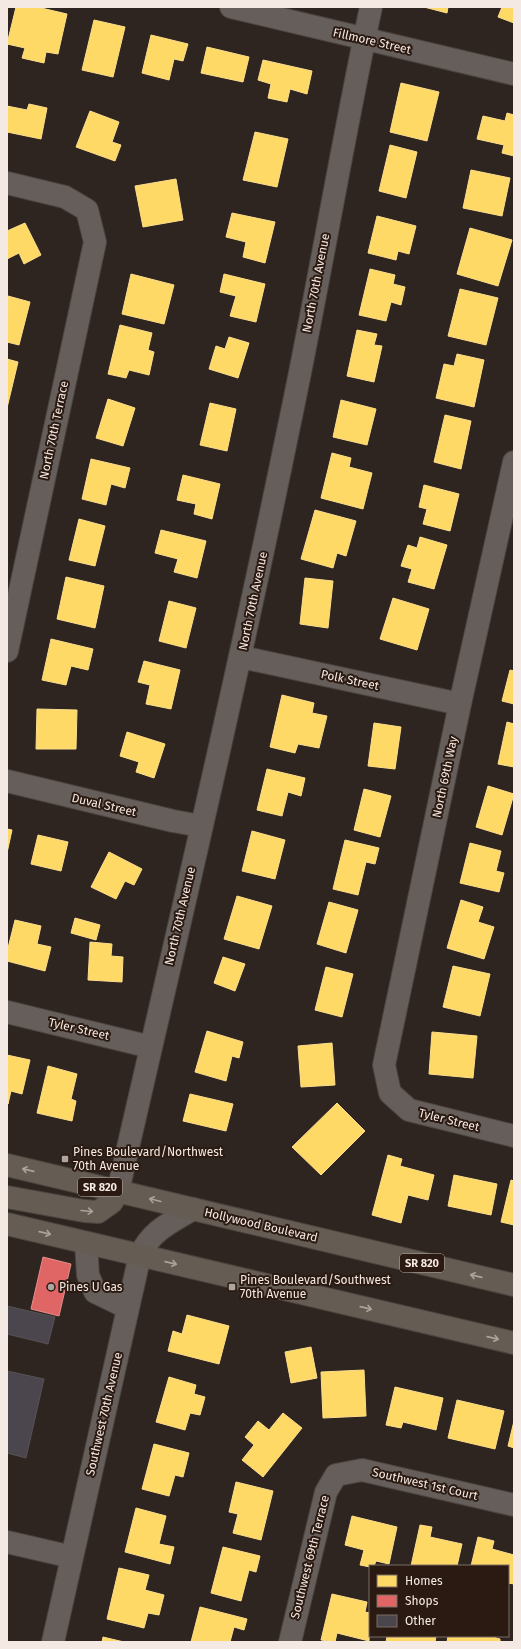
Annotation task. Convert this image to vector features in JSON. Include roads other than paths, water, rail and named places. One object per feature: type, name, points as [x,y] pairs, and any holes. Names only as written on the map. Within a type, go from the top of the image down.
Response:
[{"type":"highway","name":"Hollywood Boulevard","points":[[7,1165],[514,1285]]},
{"type":"highway","points":[[7,1197],[78,1210],[98,1212],[112,1202],[118,1191]]},
{"type":"highway","points":[[7,1224],[514,1343]]},
{"type":"street","name":"Fillmore Street","points":[[231,7],[514,74]]},
{"type":"street","name":"North 70th Avenue","points":[[118,1191],[241,657],[289,428],[371,7]]},
{"type":"street","name":"North 70th Terrace","points":[[7,183],[65,197],[87,210],[95,242],[7,651]]},
{"type":"street","name":"North 69th Way","points":[[390,1093],[384,1066],[460,704],[514,462]]},
{"type":"street","name":"Polk Street","points":[[241,657],[460,704]]},
{"type":"street","name":"Duval Street","points":[[7,781],[173,821],[201,826]]},
{"type":"street","name":"Tyler Street","points":[[7,1012],[151,1047]]},
{"type":"street","name":"Tyler Street","points":[[390,1093],[409,1110],[514,1136]]},
{"type":"street","name":"Southwest 70th Avenue","points":[[53,1642],[140,1256],[154,1233],[192,1209]]},
{"type":"street","points":[[86,1242],[88,1275],[95,1292],[128,1308]]},
{"type":"street","name":"Southwest 1st Court","points":[[336,1475],[362,1470],[514,1505]]},
{"type":"street","name":"Southwest 69th Terrace","points":[[290,1642],[326,1492],[336,1475]]},
{"type":"street","points":[[7,1542],[72,1557]]},
{"type":"place","name":"Pines Boulevard/Northwest 70th Avenue","points":[[65,1159]]},
{"type":"place","name":"Pines U Gas","points":[[51,1287]]},
{"type":"place","name":"Pines Boulevard/Southwest 70th Avenue","points":[[232,1287]]}]
